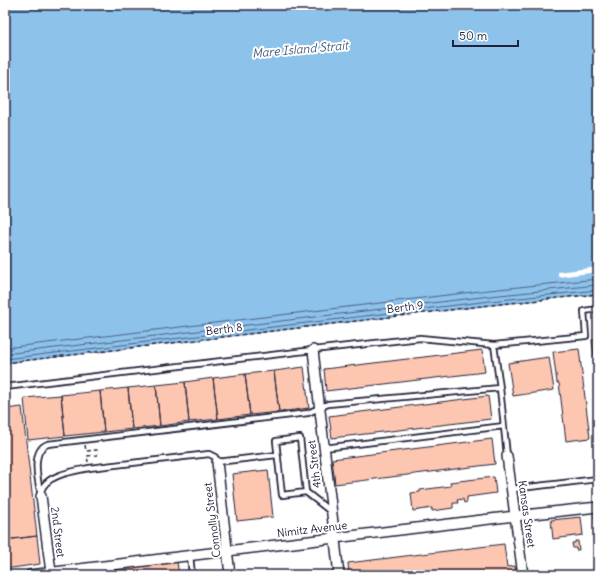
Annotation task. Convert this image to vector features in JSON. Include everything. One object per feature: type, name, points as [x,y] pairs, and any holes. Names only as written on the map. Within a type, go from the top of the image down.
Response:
[{"type":"street","name":"4th Street","points":[[313,350],[339,575]]},
{"type":"street","name":"Kansas Street","points":[[507,456],[523,575]]},
{"type":"street","name":"Connolly Street","points":[[217,462],[230,575]]},
{"type":"street","name":"2nd Street","points":[[41,496],[51,572]]},
{"type":"street","name":"Nimitz Avenue","points":[[30,575],[598,507]]},
{"type":"lane","points":[[5,388],[420,338],[494,345],[586,336],[584,311],[598,309]]},
{"type":"lane","points":[[494,345],[507,456]]},
{"type":"lane","points":[[41,496],[37,477],[37,456],[40,448],[44,445],[308,413],[328,404],[500,388]]},
{"type":"lane","points":[[324,448],[504,426]]},
{"type":"lane","points":[[306,492],[300,438],[276,441],[282,495],[306,492],[332,512]]},
{"type":"lane","points":[[41,496],[43,486],[49,480],[69,471],[209,454],[215,457],[217,462],[277,455]]},
{"type":"lane","points":[[512,489],[598,479]]},
{"type":"lane","points":[[190,555],[192,575]]},
{"type":"path","name":"Berth 9","points":[[322,325],[598,294]]},
{"type":"path","name":"Berth 8","points":[[5,363],[322,325]]},
{"type":"path","points":[[85,440],[88,468]]},
{"type":"path","points":[[86,450],[97,450],[97,455],[87,456]]},
{"type":"water","name":"Mare Island Strait","points":[[5,5],[598,5],[598,294],[491,305],[5,363]]},
{"type":"pier","points":[[598,267],[598,272],[558,277],[558,272]]},
{"type":"building","points":[[598,339],[598,388],[592,340]]},
{"type":"building","points":[[579,349],[590,438],[566,441],[559,383],[557,383],[553,352]]},
{"type":"building","points":[[482,350],[485,372],[326,391],[324,369]]},
{"type":"building","points":[[549,357],[554,390],[513,396],[508,363]]},
{"type":"building","points":[[304,367],[309,408],[279,412],[274,371]]},
{"type":"building","points":[[274,371],[279,412],[250,415],[245,374]]},
{"type":"building","points":[[245,374],[250,415],[218,419],[213,378]]},
{"type":"building","points":[[213,378],[218,419],[189,422],[185,382]]},
{"type":"building","points":[[185,382],[189,422],[160,426],[156,385]]},
{"type":"building","points":[[156,385],[160,426],[132,429],[128,388]]},
{"type":"building","points":[[128,388],[132,429],[104,432],[100,391]]},
{"type":"building","points":[[100,391],[104,432],[65,436],[61,395]]},
{"type":"building","points":[[61,395],[65,436],[28,440],[24,398]]},
{"type":"building","points":[[488,396],[491,419],[332,438],[329,416]]},
{"type":"building","points":[[22,407],[37,536],[5,540],[5,409]]},
{"type":"building","points":[[492,439],[495,464],[335,484],[332,459]]},
{"type":"building","points":[[268,470],[273,517],[237,521],[232,474]]},
{"type":"building","points":[[494,477],[496,493],[467,497],[467,502],[464,503],[463,499],[457,500],[458,503],[453,503],[453,508],[432,511],[432,508],[413,511],[411,493],[420,492],[420,490],[451,486],[450,482]]},
{"type":"building","points":[[598,514],[598,550],[594,515]]},
{"type":"building","points":[[581,517],[583,535],[553,539],[551,520]]},
{"type":"building","points":[[37,536],[40,564],[5,569],[5,540]]},
{"type":"building","points":[[575,541],[578,541],[579,550],[573,548],[572,543],[575,543]]},
{"type":"building","points":[[504,544],[507,567],[515,566],[516,575],[349,575],[348,563]]},
{"type":"building","points":[[177,562],[179,575],[78,575],[78,574]]}]
